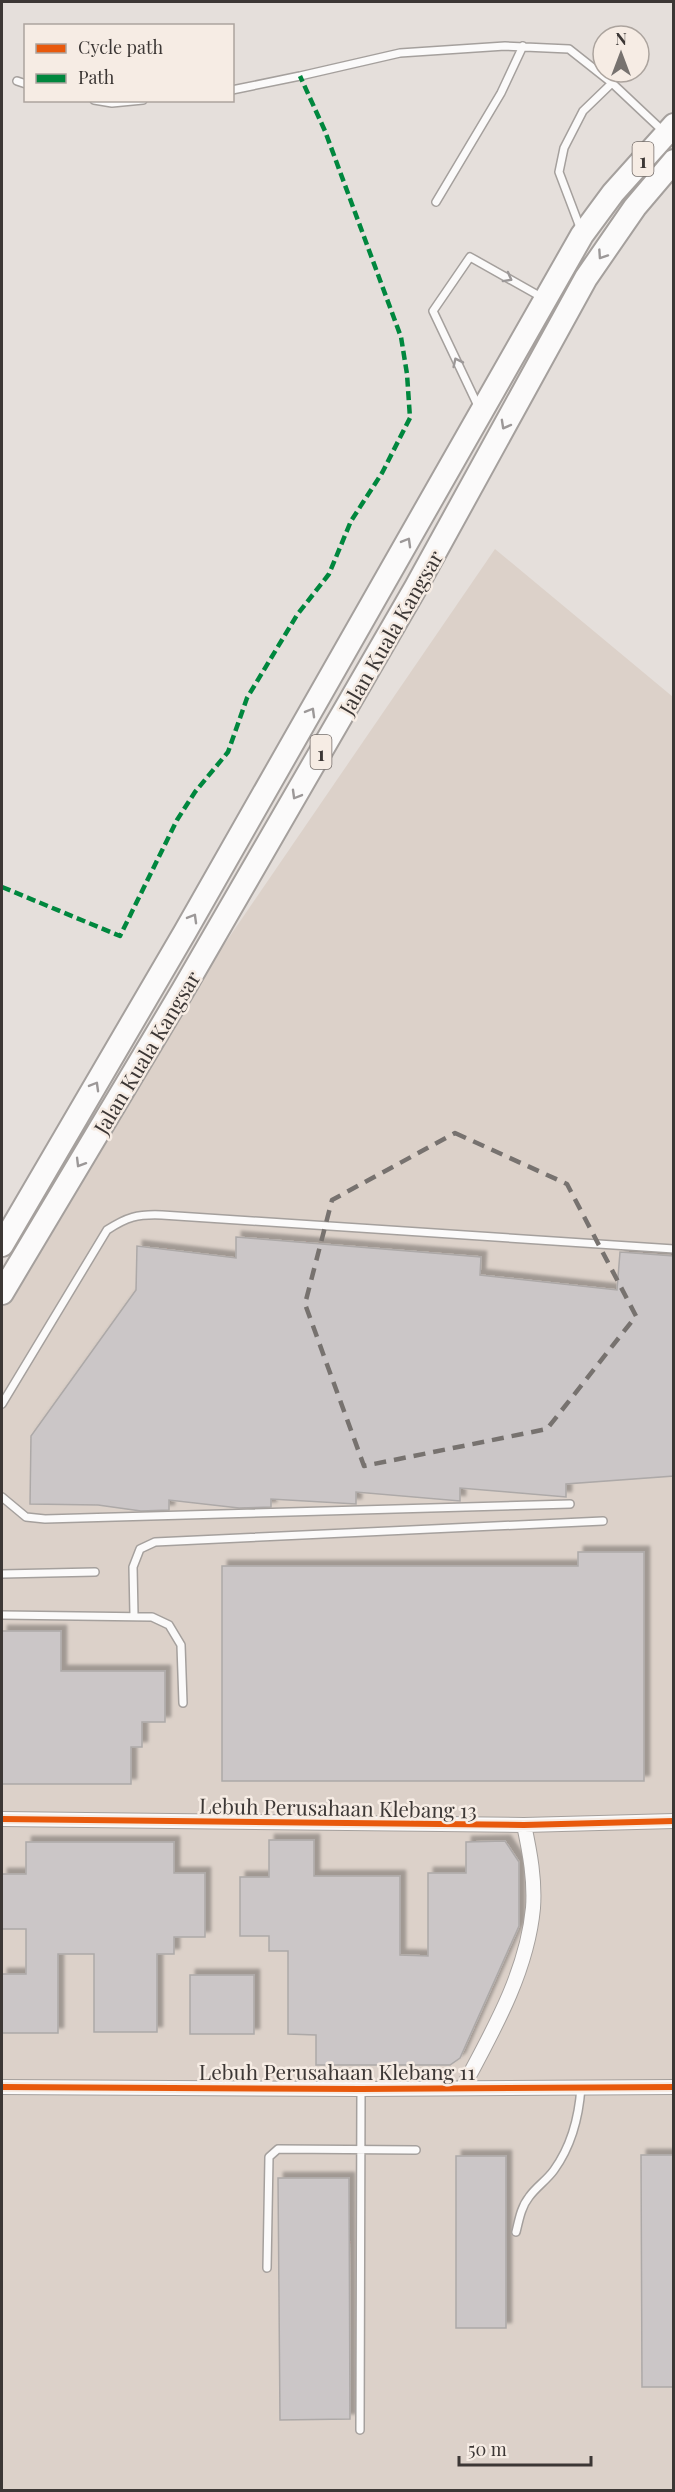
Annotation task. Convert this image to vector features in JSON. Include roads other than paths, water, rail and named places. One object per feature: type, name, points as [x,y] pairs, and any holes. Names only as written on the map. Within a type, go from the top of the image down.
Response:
[{"type":"highway","name":"Jalan Kuala Kangsar","points":[[2,1245],[185,932],[582,235],[613,193],[670,129]]},
{"type":"highway","name":"Jalan Kuala Kangsar","points":[[2,1293],[183,990],[410,597],[586,278],[634,207],[674,161]]},
{"type":"street","name":"Lebuh Perusahaan Klebang 13","points":[[2,1819],[524,1825],[674,1821]]},
{"type":"street","points":[[463,2087],[505,2007],[526,1947],[533,1908],[532,1867],[524,1825]]},
{"type":"street","name":"Lebuh Perusahaan Klebang 11","points":[[2,2087],[362,2089],[674,2087]]},
{"type":"lane","points":[[234,90],[400,53],[505,46],[569,49],[591,66]]},
{"type":"lane","points":[[436,202],[501,93],[523,46]]},
{"type":"lane","points":[[16,81],[24,83]]},
{"type":"lane","points":[[582,235],[558,172],[564,148],[583,111],[611,84]]},
{"type":"lane","points":[[613,84],[670,129]]},
{"type":"lane","points":[[106,102],[122,102]]},
{"type":"lane","points":[[481,413],[432,311],[470,257],[545,299]]},
{"type":"lane","points":[[2,1404],[107,1230],[127,1218],[144,1214],[674,1249]]},
{"type":"lane","points":[[2,1497],[26,1517],[45,1520],[570,1504]]},
{"type":"lane","points":[[134,1615],[133,1567],[140,1550],[155,1542],[603,1521]]},
{"type":"lane","points":[[2,1574],[95,1572]]},
{"type":"lane","points":[[2,1615],[134,1615],[152,1617],[169,1625],[182,1645],[183,1703]]},
{"type":"lane","points":[[516,2232],[522,2209],[528,2198],[554,2169],[571,2139],[579,2114],[581,2087]]},
{"type":"lane","points":[[360,2430],[362,2089]]},
{"type":"lane","points":[[267,2268],[268,2157],[272,2152],[278,2149],[416,2150]]}]
